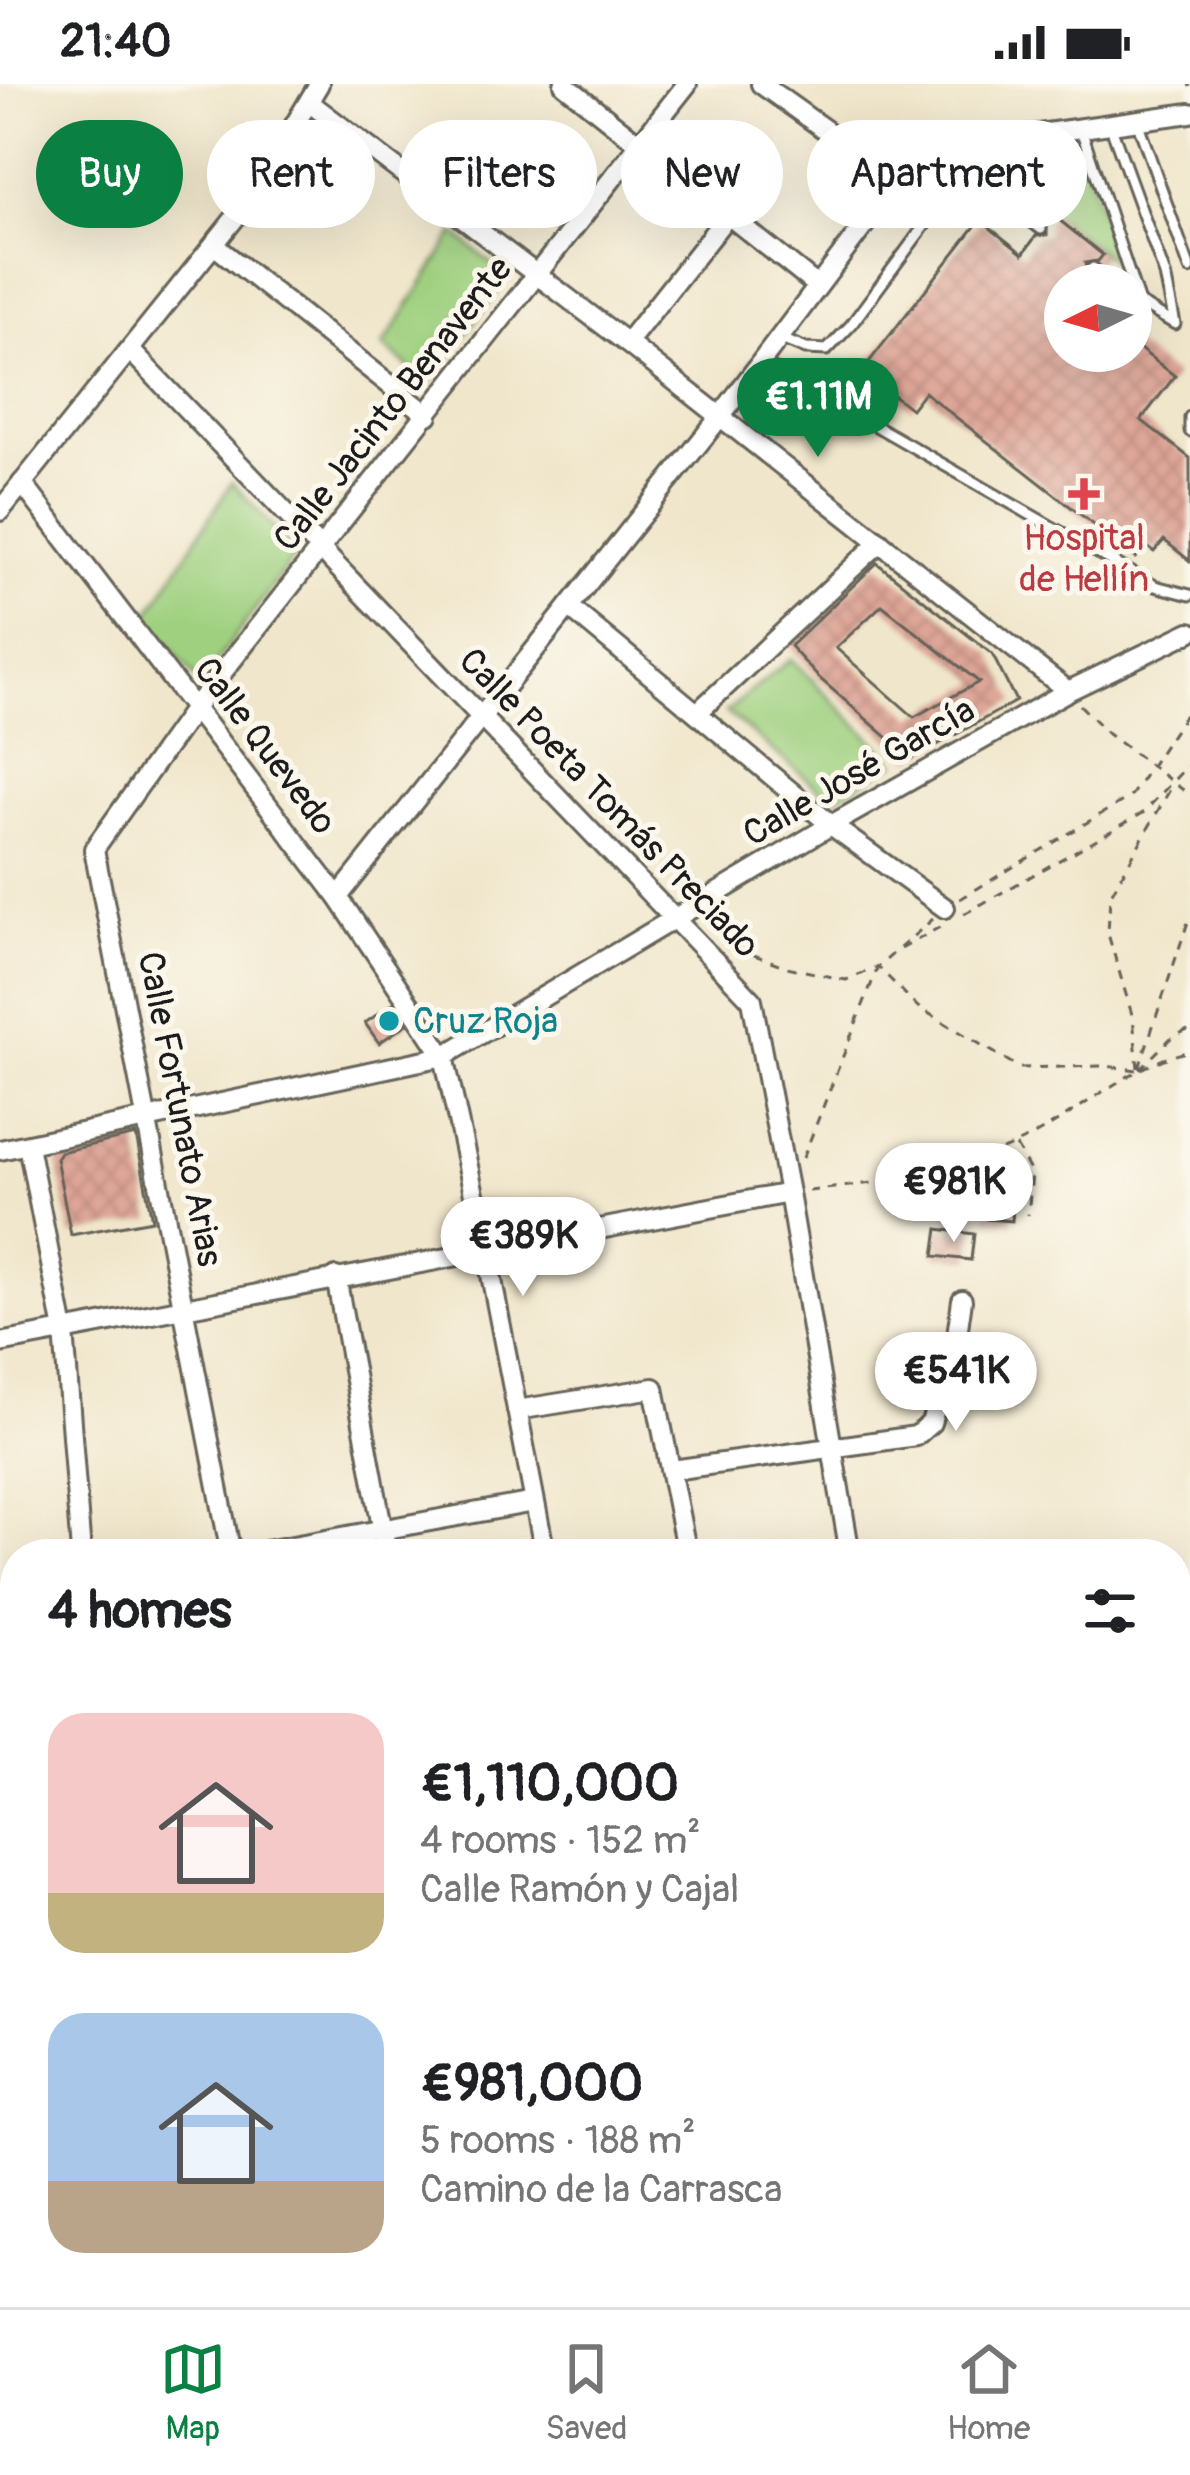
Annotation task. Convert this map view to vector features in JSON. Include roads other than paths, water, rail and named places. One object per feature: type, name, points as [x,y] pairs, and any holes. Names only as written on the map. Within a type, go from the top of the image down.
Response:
[{"type":"street","points":[[0,511],[251,198],[319,84]]},
{"type":"street","points":[[564,84],[586,91],[621,125]]},
{"type":"street","name":"Calle Jacinto Benavente","points":[[659,120],[687,84]]},
{"type":"street","points":[[761,84],[812,120]]},
{"type":"street","points":[[310,103],[627,343],[1068,691]]},
{"type":"street","points":[[1087,128],[1190,113]]},
{"type":"street","name":"Calle Jacinto Benavente","points":[[195,707],[621,168]]},
{"type":"street","points":[[627,343],[718,228]]},
{"type":"street","points":[[742,228],[816,285]]},
{"type":"street","points":[[338,897],[718,418],[860,228]]},
{"type":"street","points":[[214,245],[428,415]]},
{"type":"street","name":"Calle Poeta Tomás Preciado","points":[[130,350],[752,1000],[847,1539]]},
{"type":"street","name":"Calle Quevedo","points":[[22,483],[338,897],[444,1056]]},
{"type":"street","points":[[697,712],[880,542]]},
{"type":"street","points":[[568,607],[831,825],[945,908]]},
{"type":"street","name":"Calle José García","points":[[0,1150],[444,1056],[831,825],[1068,691],[1190,632]]},
{"type":"street","name":"Calle Fortunato Arias","points":[[195,707],[94,849],[227,1539]]},
{"type":"street","points":[[444,1056],[541,1539]]},
{"type":"street","points":[[28,1145],[64,1331],[80,1539]]},
{"type":"street","points":[[0,1343],[789,1193]]},
{"type":"street","points":[[336,1277],[385,1539]]},
{"type":"street","points":[[672,1470],[916,1436],[931,1423],[957,1335],[962,1300]]},
{"type":"street","points":[[517,1411],[654,1388],[684,1539]]},
{"type":"street","points":[[326,1539],[535,1502]]},
{"type":"lane","points":[[1137,121],[1190,269]]},
{"type":"lane","points":[[1110,124],[1166,275],[1175,324],[1152,311]]},
{"type":"lane","points":[[1087,148],[1123,264]]},
{"type":"lane","points":[[777,337],[806,349],[827,350],[923,228]]},
{"type":"lane","points":[[758,364],[782,372],[1155,586],[1190,596]]},
{"type":"lane","points":[[1190,418],[1190,431]]},
{"type":"place","name":"Hospital de Hellín","points":[[1084,494]]},
{"type":"place","name":"Cruz Roja","points":[[389,1021]]}]
